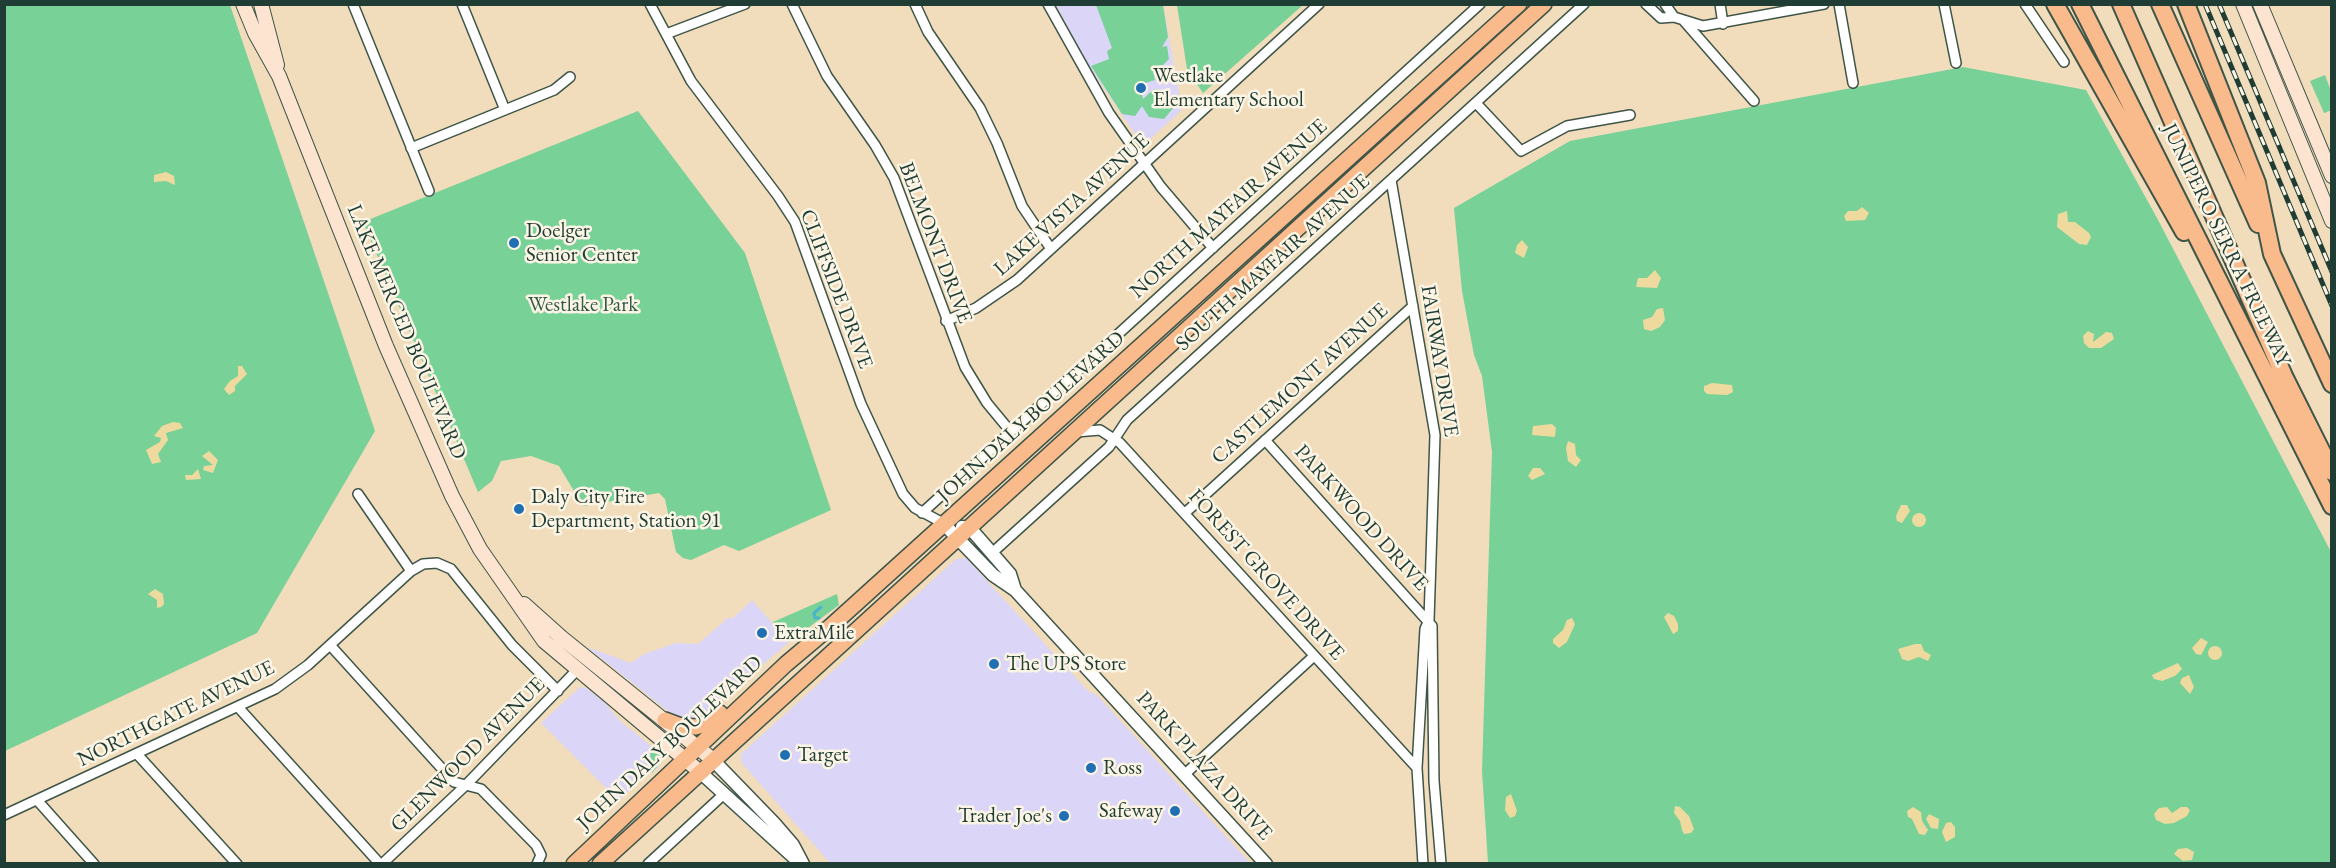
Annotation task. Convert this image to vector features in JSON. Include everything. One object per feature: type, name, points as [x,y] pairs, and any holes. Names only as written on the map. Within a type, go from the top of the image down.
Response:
[{"type":"highway","points":[[2055,4],[2262,368]]},
{"type":"highway","name":"JUNIPERO SERRA FREEWAY","points":[[2080,4],[2331,506]]},
{"type":"highway","points":[[2121,4],[2280,366],[2331,472]]},
{"type":"highway","points":[[2160,4],[2272,254]]},
{"type":"highway","name":"JUNIPERO SERRA FREEWAY","points":[[2186,4],[2257,183],[2272,254],[2331,384]]},
{"type":"main road","name":"LAKE MERCED BOULEVARD","points":[[243,4],[260,43],[279,76]]},
{"type":"main road","name":"LAKE MERCED BOULEVARD","points":[[261,4],[279,76],[373,313],[452,496],[480,549],[535,629],[577,670],[699,771]]},
{"type":"main road","name":"JOHN DALY BOULEVARD","points":[[574,864],[684,757],[1519,4]]},
{"type":"main road","name":"JOHN DALY BOULEVARD","points":[[600,864],[712,759],[1076,432],[1544,4]]},
{"type":"main road","points":[[2243,4],[2331,220]]},
{"type":"main road","points":[[2260,4],[2331,176]]},
{"type":"main road","name":"LAKE MERCED BOULEVARD","points":[[513,595],[561,638],[712,759]]},
{"type":"main road","points":[[561,638],[575,660],[577,670],[600,668]]},
{"type":"main road","points":[[665,720],[686,727],[710,722],[769,669],[793,658]]},
{"type":"street","points":[[353,4],[429,191]]},
{"type":"street","points":[[462,4],[505,110]]},
{"type":"street","name":"CLIFFSIDE DRIVE","points":[[650,4],[691,81],[795,222],[870,424],[903,494],[922,513],[943,523]]},
{"type":"street","points":[[666,34],[745,4]]},
{"type":"street","name":"BELMONT DRIVE","points":[[792,4],[827,76],[894,178],[910,214],[946,321],[972,379],[1011,432]]},
{"type":"street","points":[[915,4],[939,48],[980,108],[998,143],[1026,213],[1052,249]]},
{"type":"street","points":[[1048,4],[1094,89],[1145,164],[1213,248]]},
{"type":"street","name":"LAKE VISTA AVENUE","points":[[946,321],[976,308],[1004,291],[1319,4]]},
{"type":"street","name":"NORTH MAYFAIR AVENUE","points":[[922,513],[1480,4]]},
{"type":"street","name":"SOUTH MAYFAIR AVENUE","points":[[992,553],[1117,439],[1127,420],[1584,4]]},
{"type":"street","points":[[1646,4],[1660,18],[1674,17],[1703,26],[1824,4]]},
{"type":"street","points":[[1665,4],[1674,17]]},
{"type":"street","points":[[1720,4],[1723,24]]},
{"type":"street","points":[[1839,4],[1853,83]]},
{"type":"street","points":[[1944,4],[1956,63]]},
{"type":"street","points":[[2025,4],[2064,62]]},
{"type":"street","points":[[1684,21],[1754,101]]},
{"type":"street","points":[[411,148],[554,90],[570,78]]},
{"type":"street","points":[[1476,103],[1521,152],[1567,126],[1630,115]]},
{"type":"street","name":"FAIRWAY DRIVE","points":[[1391,180],[1434,435],[1429,620],[1425,629],[1417,768],[1423,864]]},
{"type":"street","name":"CASTLEMONT AVENUE","points":[[1185,513],[1413,306]]},
{"type":"street","points":[[1076,432],[1101,430],[1117,439]]},
{"type":"street","name":"FOREST GROVE DRIVE","points":[[1117,439],[1417,768]]},
{"type":"street","name":"PARKWOOD DRIVE","points":[[1266,440],[1429,620]]},
{"type":"street","points":[[358,494],[411,571]]},
{"type":"street","name":"PARK PLAZA DRIVE","points":[[943,523],[964,533],[992,553],[1010,574],[1015,590]]},
{"type":"street","name":"PARK PLAZA DRIVE","points":[[964,533],[993,575],[1015,590],[1266,864]]},
{"type":"street","name":"NORTHGATE AVENUE","points":[[4,815],[238,707],[292,678],[411,571],[430,562],[437,562],[451,569],[512,645],[558,691]]},
{"type":"street","name":"FAIRWAY DRIVE","points":[[1429,620],[1434,630],[1433,768],[1441,864]]},
{"type":"street","points":[[330,645],[454,782],[481,789],[536,846],[539,860]]},
{"type":"street","points":[[1185,774],[1314,656]]},
{"type":"street","name":"GLENWOOD AVENUE","points":[[381,864],[466,785],[577,670]]},
{"type":"street","points":[[238,707],[381,864]]},
{"type":"street","points":[[137,754],[237,864]]},
{"type":"street","name":"LAKE MERCED BOULEVARD","points":[[712,759],[787,837],[802,864]]},
{"type":"street","name":"LAKE MERCED BOULEVARD","points":[[699,771],[802,864]]},
{"type":"street","points":[[648,864],[724,794]]},
{"type":"street","points":[[37,800],[94,864]]},
{"type":"shaded area","name":"Westlake Elementary School","points":[[1056,5],[1163,5],[1182,110],[1149,140],[1139,140],[1089,66]]},
{"type":"shaded area","points":[[966,558],[1088,691],[1097,695],[1250,863],[830,863],[741,762],[741,754],[956,559]]},
{"type":"shaded area","points":[[752,600],[789,642],[703,717],[687,719],[669,712],[587,647],[631,663],[644,654],[676,643],[698,644],[729,617],[732,619]]},
{"type":"shaded area","points":[[580,687],[586,688],[604,702],[619,720],[656,750],[660,757],[658,768],[640,780],[619,801],[541,723]]},
{"type":"green space","points":[[1177,4],[1303,5],[1203,93],[1187,69]]},
{"type":"green space","points":[[5,5],[230,5],[375,431],[257,633],[5,751]]},
{"type":"green space","name":"Westlake Elementary School","points":[[1096,5],[1163,5],[1168,37],[1162,47],[1167,46],[1169,59],[1163,65],[1152,67],[1155,80],[1139,85],[1143,99],[1154,89],[1165,90],[1172,97],[1174,107],[1164,119],[1149,117],[1142,106],[1135,116],[1122,114],[1091,66],[1109,59],[1107,51],[1112,48]]},
{"type":"green space","points":[[1963,67],[2086,90],[2157,218],[2331,552],[2331,863],[1488,863],[1482,771],[1492,452],[1482,376],[1474,355],[1462,291],[1454,208],[1570,141]]},
{"type":"green space","points":[[2325,75],[2331,91],[2332,110],[2324,113],[2310,81]]},
{"type":"green space","name":"Westlake Park","points":[[638,111],[745,253],[831,510],[739,551],[724,545],[691,560],[683,558],[676,552],[665,499],[659,493],[583,506],[559,466],[531,456],[501,461],[492,481],[478,492],[363,222]]},
{"type":"green space","points":[[837,594],[839,605],[789,642],[773,622]]},
{"type":"green space","points":[[653,747],[659,754],[661,762],[652,773],[650,751]]},
{"type":"sand","points":[[166,172],[174,176],[175,185],[166,181],[154,182],[154,175]]},
{"type":"sand","points":[[1862,207],[1869,213],[1865,220],[1846,221],[1844,216],[1848,211],[1857,211]]},
{"type":"sand","points":[[2067,211],[2068,222],[2075,222],[2089,233],[2091,237],[2087,245],[2079,244],[2057,227],[2058,214]]},
{"type":"sand","points":[[1522,240],[1528,247],[1524,258],[1515,253],[1517,245]]},
{"type":"sand","points":[[1655,270],[1661,278],[1657,288],[1636,287],[1638,278],[1647,278]]},
{"type":"sand","points":[[1663,308],[1665,320],[1660,327],[1651,331],[1644,329],[1643,320],[1652,317],[1657,309]]},
{"type":"sand","points":[[2088,331],[2094,334],[2093,342],[2106,332],[2112,333],[2114,339],[2101,348],[2089,348],[2084,343],[2083,336]]},
{"type":"sand","points":[[238,366],[242,366],[247,374],[235,386],[235,391],[229,395],[224,389],[238,376]]},
{"type":"sand","points":[[1712,383],[1732,385],[1733,392],[1727,395],[1707,394],[1704,386]]},
{"type":"sand","points":[[173,422],[180,423],[183,428],[166,433],[168,440],[158,454],[161,462],[152,464],[146,450],[160,442],[161,438],[154,436],[162,426]]},
{"type":"sand","points":[[1552,424],[1556,428],[1555,437],[1532,435],[1533,426]]},
{"type":"sand","points":[[1568,441],[1575,444],[1576,455],[1581,460],[1576,467],[1568,461],[1566,448]]},
{"type":"sand","points":[[209,451],[218,460],[213,473],[203,470],[204,466],[213,465],[202,456]]},
{"type":"sand","points":[[1533,468],[1540,468],[1545,474],[1532,480],[1528,476]]},
{"type":"sand","points":[[198,469],[201,479],[186,480],[185,475],[192,475]]},
{"type":"sand","points":[[1901,505],[1907,505],[1910,511],[1902,523],[1897,521],[1896,516]]},
{"type":"sand","points":[[1919,513],[1924,515],[1926,520],[1924,525],[1919,527],[1914,525],[1912,520],[1914,515]]},
{"type":"sand","points":[[155,589],[163,594],[164,604],[157,608],[157,600],[148,594]]},
{"type":"sand","points":[[1668,613],[1674,616],[1678,624],[1678,631],[1673,634],[1664,617]]},
{"type":"sand","points":[[1572,618],[1575,624],[1567,642],[1559,648],[1553,643],[1553,639],[1563,630],[1567,620]]},
{"type":"sand","points":[[2201,638],[2208,642],[2201,655],[2196,654],[2192,648]]},
{"type":"sand","points":[[1921,644],[1924,651],[1931,655],[1928,661],[1919,657],[1908,661],[1902,659],[1898,649]]},
{"type":"sand","points":[[2215,646],[2220,648],[2222,653],[2220,658],[2215,660],[2210,658],[2208,653],[2210,648]]},
{"type":"sand","points":[[2178,663],[2182,669],[2175,676],[2162,681],[2154,679],[2152,675]]},
{"type":"sand","points":[[2189,675],[2194,687],[2190,694],[2180,683],[2182,678]]},
{"type":"sand","points":[[1511,794],[1517,811],[1515,816],[1510,818],[1505,810],[1506,797]]},
{"type":"sand","points":[[1675,806],[1680,807],[1689,816],[1694,829],[1691,833],[1684,834],[1680,821],[1674,813]]},
{"type":"sand","points":[[1913,807],[1921,812],[1922,821],[1928,830],[1925,835],[1919,834],[1912,819],[1908,817],[1907,811]]},
{"type":"sand","points":[[2167,807],[2172,813],[2181,807],[2187,807],[2190,810],[2187,816],[2174,823],[2165,824],[2156,820],[2154,814],[2159,808]]},
{"type":"sand","points":[[1929,814],[1939,819],[1938,829],[1931,828],[1926,819]]},
{"type":"sand","points":[[1951,822],[1955,827],[1955,837],[1946,842],[1942,832],[1946,823]]},
{"type":"sand","points":[[2187,848],[2194,852],[2192,860],[2183,861],[2174,854],[2178,849]]},
{"type":"waterway","points":[[819,618],[815,618],[814,613],[821,607]]},
{"type":"railway","points":[[2205,4],[2332,306]]},
{"type":"railway","points":[[2219,4],[2332,272]]},
{"type":"place","name":"Westlake Elementary School","points":[[1141,88]]},
{"type":"place","name":"Doelger Senior Center","points":[[514,243]]},
{"type":"place","name":"Daly City Fire Department, Station 91","points":[[519,509]]},
{"type":"place","name":"ExtraMile","points":[[762,633]]},
{"type":"place","name":"The UPS Store","points":[[994,664]]},
{"type":"place","name":"Target","points":[[785,755]]},
{"type":"place","name":"Ross","points":[[1091,768]]},
{"type":"place","name":"Safeway","points":[[1175,811]]},
{"type":"place","name":"Trader Joe's","points":[[1064,816]]}]
